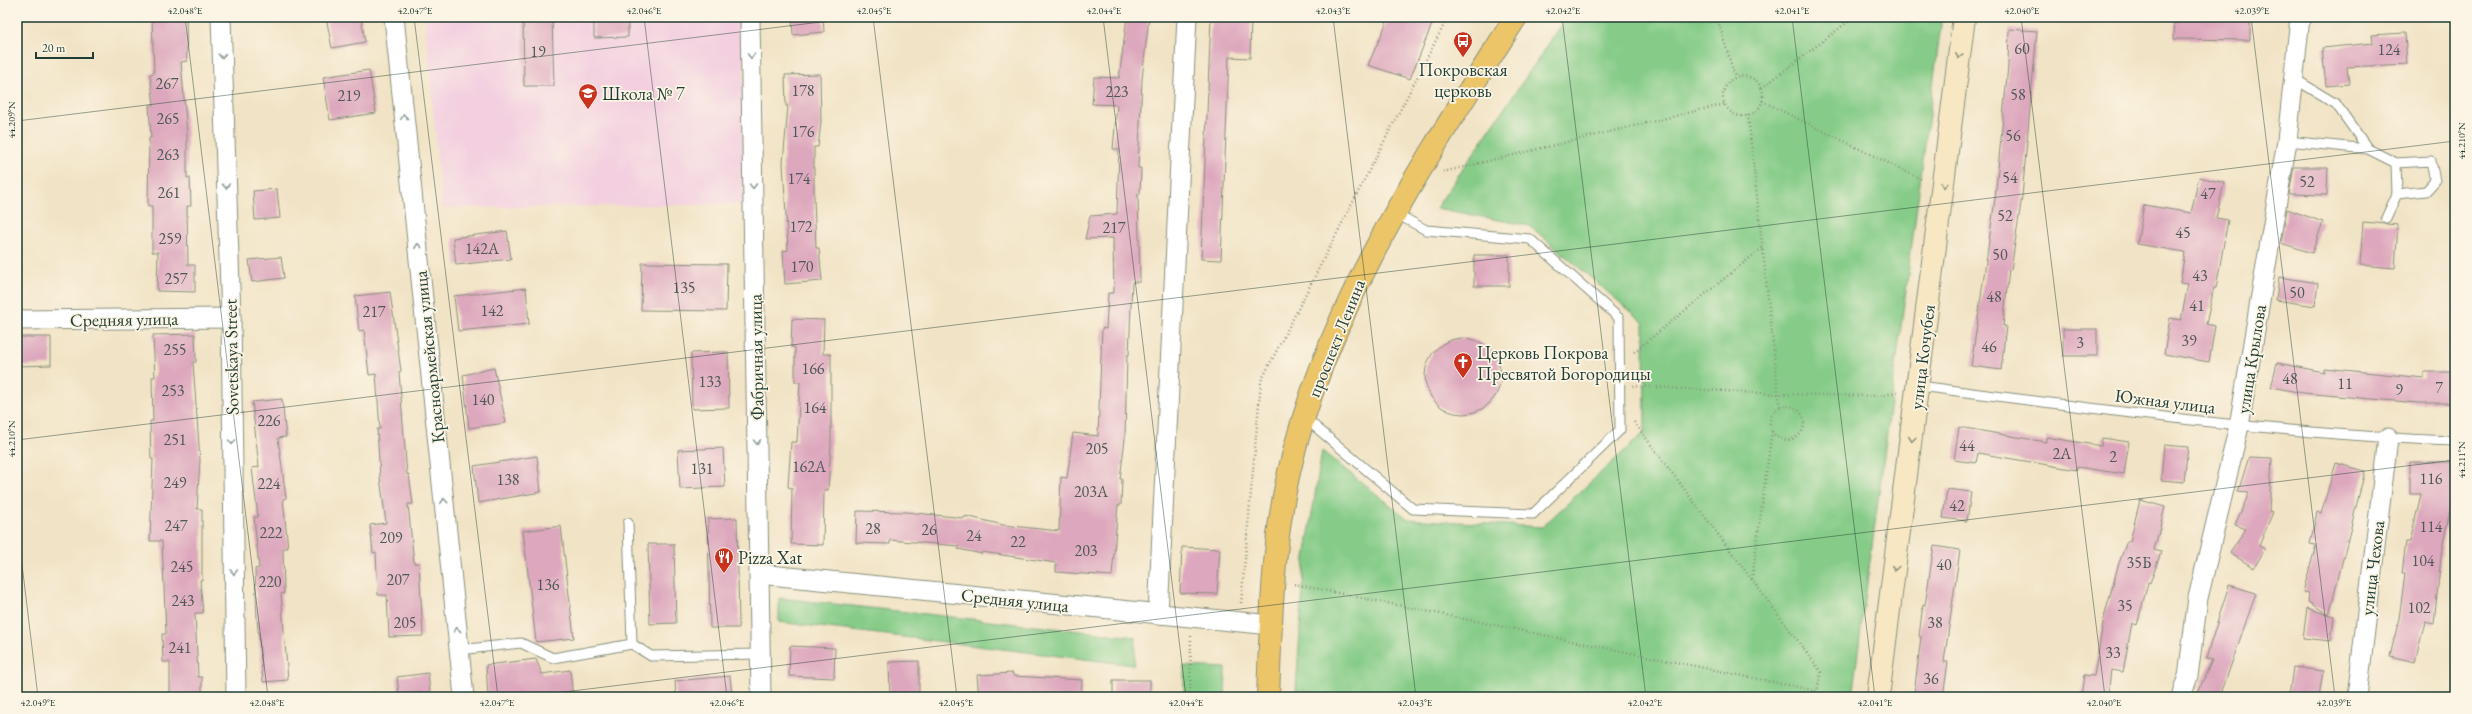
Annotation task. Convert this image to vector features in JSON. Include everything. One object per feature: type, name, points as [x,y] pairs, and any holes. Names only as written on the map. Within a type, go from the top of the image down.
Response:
[{"type":"main road","name":"проспект Ленина","points":[[1268,697],[1271,625],[1278,531],[1289,473],[1304,418],[1335,334],[1362,273],[1395,213],[1516,17]]},
{"type":"street","name":"Sovetskaya Street","points":[[221,17],[231,318],[236,697]]},
{"type":"street","name":"Красноармейская улица","points":[[394,17],[464,697]]},
{"type":"street","name":"Фабричная улица","points":[[750,17],[761,697]]},
{"type":"street","points":[[1158,615],[1187,17]]},
{"type":"street","name":"улица Кочубея","points":[[1878,697],[1919,386],[1964,17]]},
{"type":"street","name":"улица Крылова","points":[[2181,697],[2188,676],[2198,598],[2239,426],[2287,141],[2295,79],[2300,17]]},
{"type":"street","name":"Средняя улица","points":[[17,320],[231,318]]},
{"type":"street","name":"улица Чехова","points":[[2357,697],[2388,438]]},
{"type":"street","name":"Средняя улица","points":[[759,574],[1158,615],[1271,625]]},
{"type":"lane","points":[[2295,79],[2336,104],[2368,149]]},
{"type":"lane","points":[[2287,141],[2368,149],[2396,163],[2431,161],[2435,181],[2426,191],[2397,194]]},
{"type":"lane","points":[[2386,218],[2397,194],[2396,163]]},
{"type":"lane","points":[[1304,418],[1414,509],[1533,514],[1620,430],[1619,318],[1530,239],[1426,230],[1395,213]]},
{"type":"lane","name":"Южная улица","points":[[1919,386],[2239,426],[2388,438],[2455,441]]},
{"type":"lane","points":[[628,523],[632,644]]},
{"type":"lane","points":[[459,650],[521,643],[553,658],[632,644],[651,656],[760,654]]},
{"type":"path","points":[[1239,622],[1261,381],[1448,17]]},
{"type":"path","points":[[1717,17],[1735,77]]},
{"type":"path","points":[[1762,88],[1854,17]]},
{"type":"path","points":[[1748,76],[1754,78],[1762,88],[1762,101],[1755,112],[1748,115],[1734,114],[1724,104],[1723,91],[1726,85],[1735,77],[1748,76]]},
{"type":"path","points":[[1762,101],[1943,190]]},
{"type":"path","points":[[1416,179],[1724,104]]},
{"type":"path","points":[[1748,115],[1780,408]]},
{"type":"path","points":[[1620,363],[1763,248]]},
{"type":"path","points":[[1620,385],[1779,394],[1880,396],[1919,386]]},
{"type":"path","points":[[1620,402],[1821,672],[1817,691]]},
{"type":"path","points":[[1752,580],[1772,430],[1772,415],[1780,408],[1792,407],[1801,414],[1803,419],[1802,430],[1798,435],[1789,439],[1779,437],[1772,430]]},
{"type":"path","points":[[1274,580],[1817,691],[1821,697]]},
{"type":"path","points":[[1190,697],[1191,618]]},
{"type":"shaded area","name":"Школа № 7","points":[[425,17],[743,17],[745,204],[442,208]]},
{"type":"green space","points":[[1567,17],[1942,17],[1852,697],[1334,697],[1296,690],[1305,558],[1322,451],[1408,519],[1542,527],[1645,432],[1644,323],[1530,226],[1436,208]]},
{"type":"green space","points":[[779,598],[1136,637],[1134,665],[779,622]]},
{"type":"green space","points":[[1184,666],[1226,668],[1225,697],[1184,697]]},
{"type":"building","points":[[152,17],[186,17],[187,61],[181,62],[187,134],[187,178],[190,178],[191,206],[187,206],[188,265],[195,265],[195,292],[157,291],[158,252],[152,252],[152,206],[148,206],[149,138],[151,138],[149,105],[154,105],[150,74],[154,73]]},
{"type":"building","points":[[326,17],[361,17],[365,42],[332,48]]},
{"type":"building","points":[[523,17],[552,17],[554,86],[524,86]]},
{"type":"building","points":[[594,17],[628,17],[628,37],[594,38]]},
{"type":"building","points":[[792,17],[823,17],[824,32],[793,35]]},
{"type":"building","points":[[1127,17],[1149,17],[1142,79],[1138,168],[1141,168],[1140,194],[1138,194],[1140,282],[1132,282],[1129,355],[1127,355],[1125,439],[1120,479],[1122,479],[1121,505],[1118,505],[1112,576],[1056,572],[1056,563],[982,552],[982,554],[958,549],[959,546],[890,540],[890,544],[856,543],[857,511],[906,512],[965,518],[966,516],[1003,525],[1059,531],[1061,477],[1067,478],[1073,433],[1098,436],[1102,328],[1106,329],[1108,293],[1114,293],[1113,238],[1085,239],[1090,216],[1117,214],[1119,149],[1113,149],[1117,105],[1092,104],[1094,77],[1119,78]]},
{"type":"building","points":[[1211,17],[1251,17],[1250,58],[1229,57],[1221,260],[1201,259]]},
{"type":"building","points":[[1389,17],[1435,17],[1410,79],[1368,65]]},
{"type":"building","points":[[2175,17],[2250,17],[2250,40],[2174,39]]},
{"type":"building","points":[[2009,29],[2037,31],[2022,196],[2011,270],[2009,269],[2003,326],[2006,326],[2001,370],[1971,366],[1995,199],[2008,66]]},
{"type":"building","points":[[2405,33],[2407,64],[2347,67],[2349,84],[2326,86],[2322,48],[2373,43],[2372,35]]},
{"type":"building","points":[[369,70],[376,113],[330,120],[323,77]]},
{"type":"building","points":[[820,74],[821,122],[818,147],[814,147],[814,198],[816,248],[819,248],[822,281],[785,284],[783,251],[788,250],[783,163],[788,106],[786,106],[785,75]]},
{"type":"building","points":[[2294,167],[2328,167],[2327,195],[2289,194]]},
{"type":"building","points":[[2199,177],[2224,183],[2216,218],[2228,220],[2216,288],[2214,288],[2206,324],[2215,326],[2209,362],[2164,354],[2170,318],[2181,320],[2188,284],[2180,283],[2185,252],[2137,244],[2144,205],[2191,213]]},
{"type":"building","points":[[277,189],[280,218],[255,220],[253,191]]},
{"type":"building","points":[[2287,209],[2323,222],[2312,253],[2281,243]]},
{"type":"building","points":[[2363,222],[2398,225],[2395,268],[2360,265]]},
{"type":"building","points":[[507,231],[511,259],[456,265],[453,238]]},
{"type":"building","points":[[1474,255],[1509,255],[1509,286],[1474,286]]},
{"type":"building","points":[[281,257],[284,278],[252,282],[249,260]]},
{"type":"building","points":[[642,263],[727,264],[726,311],[641,310]]},
{"type":"building","points":[[2279,277],[2318,283],[2315,306],[2276,300]]},
{"type":"building","points":[[526,288],[529,324],[458,331],[454,296]]},
{"type":"building","points":[[390,292],[401,371],[399,372],[407,475],[409,474],[413,504],[408,504],[414,563],[419,563],[423,636],[389,637],[387,595],[378,595],[376,552],[373,553],[370,525],[386,523],[380,477],[377,429],[380,429],[376,374],[369,375],[364,330],[359,331],[355,296]]},
{"type":"building","points":[[792,319],[824,320],[823,354],[831,354],[831,444],[828,490],[824,490],[823,545],[791,544],[792,488],[788,487],[791,442],[797,442],[800,382],[795,382],[795,347],[791,347]]},
{"type":"building","points":[[2063,329],[2097,329],[2097,356],[2063,356]]},
{"type":"building","points":[[195,334],[196,362],[193,362],[200,460],[197,509],[202,509],[202,580],[200,580],[203,613],[195,613],[198,677],[202,677],[202,697],[170,697],[170,662],[163,662],[162,634],[166,634],[162,541],[150,541],[153,459],[151,459],[150,421],[153,421],[152,377],[155,377],[153,335]]},
{"type":"building","points":[[17,337],[51,337],[51,365],[17,366]]},
{"type":"building","name":"Церковь Покрова Пресвятой Богородицы","points":[[1455,338],[1471,338],[1484,344],[1495,355],[1501,368],[1499,391],[1484,408],[1471,414],[1455,414],[1442,408],[1427,391],[1425,384],[1425,368],[1431,355],[1448,340]]},
{"type":"building","points":[[728,352],[729,408],[692,409],[691,353]]},
{"type":"building","points":[[2277,363],[2324,372],[2324,368],[2424,378],[2424,372],[2455,372],[2455,403],[2418,403],[2303,393],[2271,387]]},
{"type":"building","points":[[494,368],[506,423],[469,428],[463,375]]},
{"type":"building","points":[[282,399],[286,437],[278,438],[286,498],[283,499],[288,548],[283,548],[284,593],[281,594],[288,680],[263,682],[257,618],[255,569],[259,568],[254,517],[258,517],[252,468],[259,467],[252,402]]},
{"type":"building","points":[[1959,427],[2046,442],[2046,437],[2101,446],[2102,438],[2129,442],[2124,474],[2077,467],[2077,470],[1978,453],[1976,463],[1954,460]]},
{"type":"building","points":[[2164,445],[2188,447],[2184,482],[2161,480]]},
{"type":"building","points":[[723,448],[725,487],[680,489],[678,450]]},
{"type":"building","points":[[537,456],[541,492],[478,503],[474,466]]},
{"type":"building","points":[[2249,457],[2272,458],[2269,511],[2273,512],[2259,546],[2265,549],[2254,568],[2230,553],[2246,529],[2235,525],[2249,493],[2238,492]]},
{"type":"building","points":[[2410,462],[2453,462],[2452,502],[2442,547],[2434,624],[2425,622],[2415,662],[2390,656],[2399,619],[2405,573],[2402,573],[2406,542],[2410,542],[2421,494],[2410,494]]},
{"type":"building","points":[[2336,463],[2365,471],[2329,615],[2308,602],[2309,593],[2303,592],[2316,545],[2310,544],[2317,512],[2321,513]]},
{"type":"building","points":[[1947,489],[1971,492],[1967,521],[1943,518]]},
{"type":"building","points":[[2140,500],[2165,507],[2154,550],[2161,552],[2150,584],[2148,583],[2137,625],[2132,623],[2123,672],[2111,670],[2108,697],[2081,697],[2084,675],[2094,676],[2104,618],[2118,566],[2127,541],[2130,541]]},
{"type":"building","name":"Pizza Xat","points":[[737,518],[739,628],[710,628],[708,519]]},
{"type":"building","points":[[561,526],[574,638],[536,642],[523,531]]},
{"type":"building","points":[[648,544],[674,544],[676,623],[650,624]]},
{"type":"building","points":[[1934,546],[1960,550],[1944,662],[1948,662],[1943,697],[1914,694],[1921,637],[1919,636],[1923,605],[1925,605]]},
{"type":"building","points":[[1182,547],[1220,549],[1217,594],[1180,593]]},
{"type":"building","points":[[2229,585],[2256,593],[2220,697],[2196,697],[2212,660],[2206,658]]},
{"type":"building","points":[[2307,608],[2334,617],[2331,641],[2303,638]]},
{"type":"building","points":[[790,646],[835,648],[834,678],[789,676]]},
{"type":"building","points":[[536,659],[542,674],[570,670],[573,697],[488,697],[486,665]]},
{"type":"building","points":[[919,661],[919,697],[890,697],[889,662]]},
{"type":"building","points":[[2293,667],[2323,671],[2319,697],[2289,697]]},
{"type":"building","points":[[428,673],[430,692],[399,695],[397,677]]},
{"type":"building","points":[[1013,673],[1013,676],[1082,680],[1081,697],[979,697],[977,675]]},
{"type":"building","points":[[730,676],[732,697],[676,697],[675,681]]},
{"type":"building","points":[[1113,680],[1150,680],[1150,697],[1113,697]]},
{"type":"place","name":"Покровская церковь","points":[[1463,58]]},
{"type":"place","name":"Школа № 7","points":[[588,110]]},
{"type":"place","name":"Церковь Покрова Пресвятой Богородицы","points":[[1463,379]]},
{"type":"place","name":"Pizza Xat","points":[[724,574]]}]
